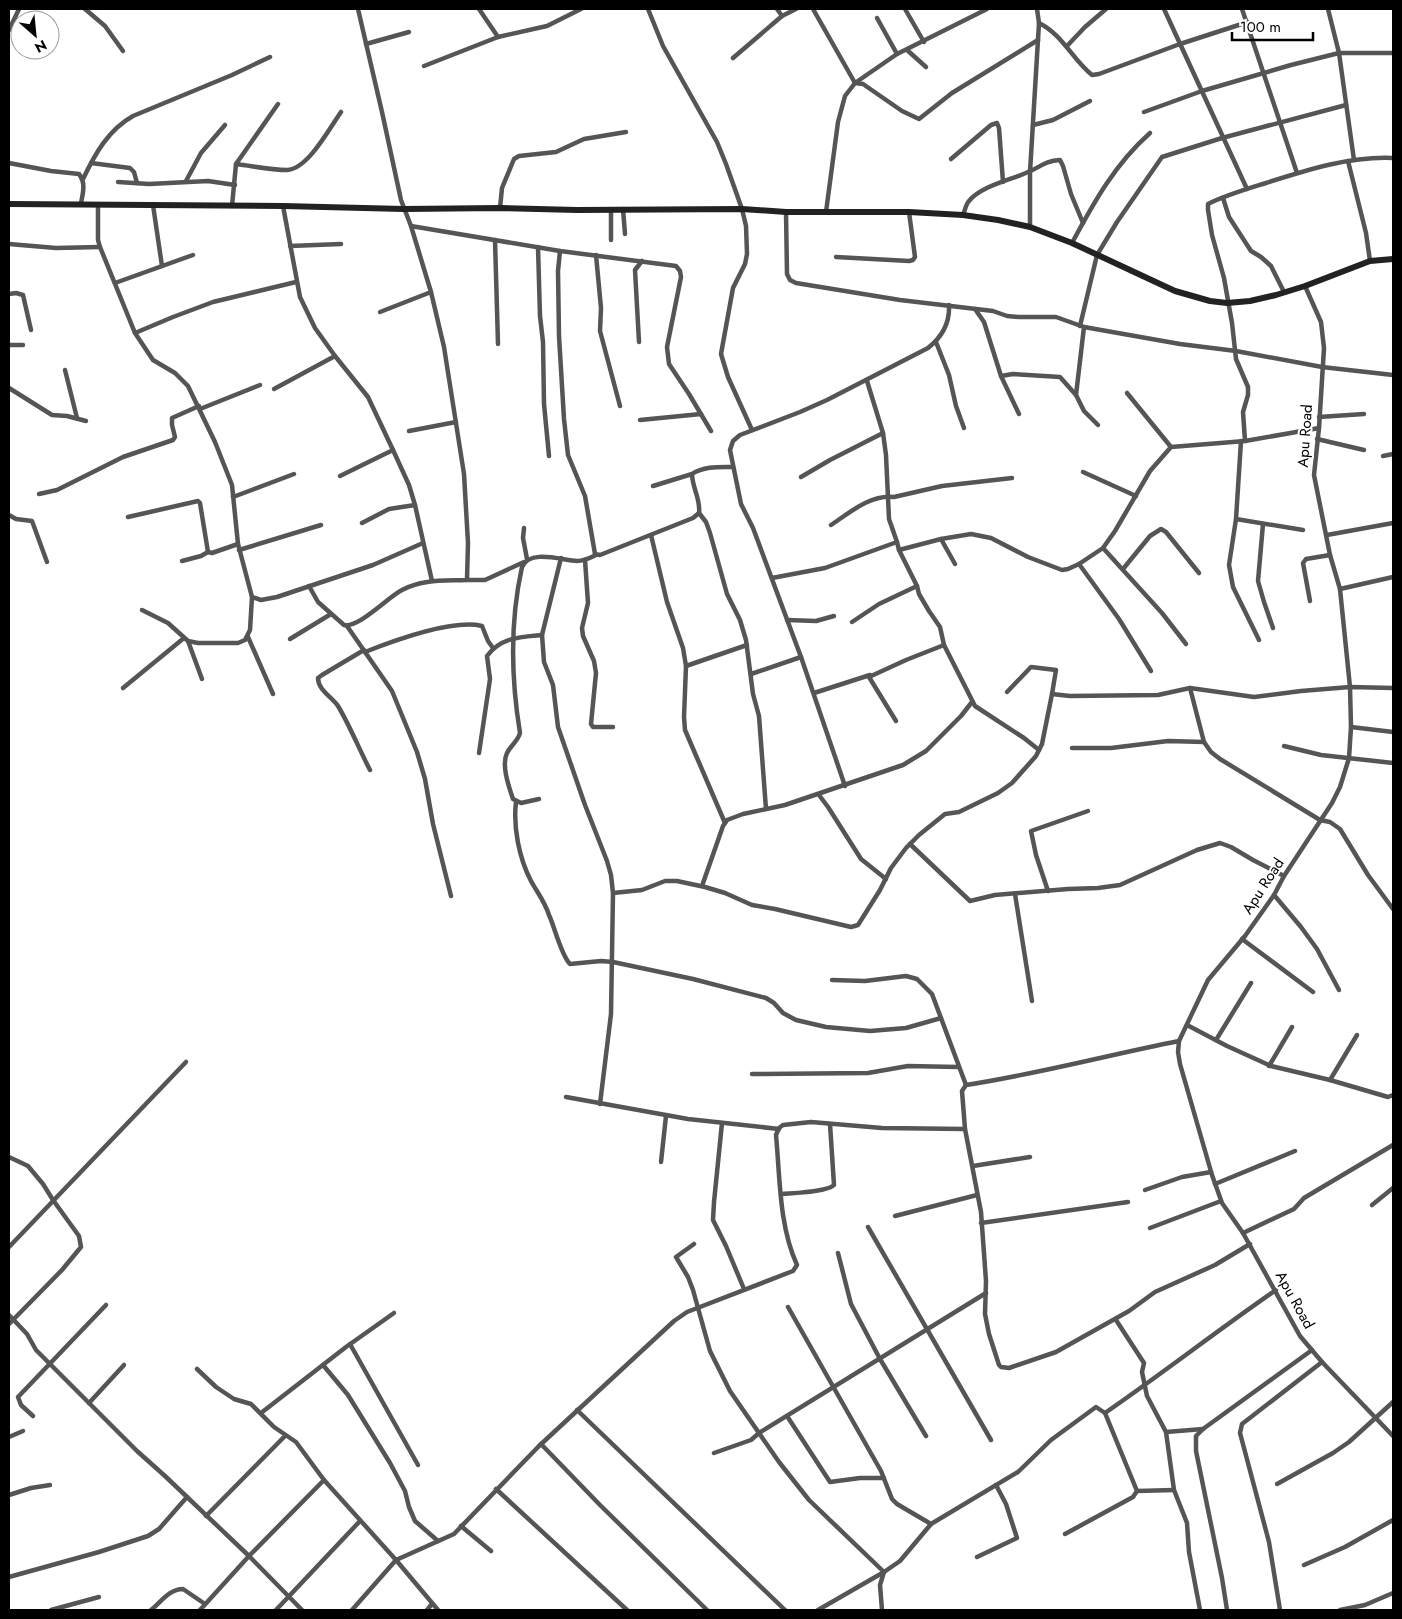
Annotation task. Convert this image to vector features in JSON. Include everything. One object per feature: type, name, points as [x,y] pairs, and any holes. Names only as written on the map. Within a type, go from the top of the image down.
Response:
[{"type":"street","points":[[9,30],[18,9]]},
{"type":"street","points":[[85,9],[105,26],[123,51]]},
{"type":"street","points":[[358,9],[401,200],[431,292],[444,347],[464,474],[468,543],[466,580]]},
{"type":"street","points":[[479,9],[498,37]]},
{"type":"street","points":[[424,66],[498,37],[547,26],[581,9]]},
{"type":"street","points":[[648,9],[663,46],[717,142],[742,209],[746,226],[747,254],[745,264],[733,288],[721,354],[728,377],[752,430]]},
{"type":"street","points":[[777,9],[782,16]]},
{"type":"street","points":[[733,58],[782,16],[796,9]]},
{"type":"street","points":[[813,9],[856,83]]},
{"type":"street","points":[[904,9],[924,42]]},
{"type":"street","points":[[826,212],[841,106],[845,96],[856,83],[896,54],[924,42],[987,9]]},
{"type":"street","points":[[1030,227],[1030,172],[1039,23],[1037,9]]},
{"type":"street","points":[[1067,46],[1084,27],[1106,9]]},
{"type":"street","points":[[1164,9],[1246,190]]},
{"type":"street","points":[[1242,9],[1248,22],[1297,174]]},
{"type":"street","points":[[1328,9],[1339,53],[1354,160]]},
{"type":"street","points":[[877,18],[896,54]]},
{"type":"street","points":[[1039,23],[1048,28],[1067,46],[1092,75],[1248,22]]},
{"type":"street","points":[[366,44],[409,32]]},
{"type":"street","points":[[856,83],[864,84],[902,111],[919,119],[952,93],[1038,40]]},
{"type":"street","points":[[907,50],[926,67]]},
{"type":"street","points":[[1144,112],[1263,72],[1339,53],[1393,53]]},
{"type":"street","points":[[83,179],[108,137],[126,120],[270,57]]},
{"type":"street","points":[[1033,125],[1053,120],[1090,101]]},
{"type":"street","points":[[232,206],[236,164],[278,104]]},
{"type":"street","points":[[1076,395],[1082,326],[1097,255],[1117,222],[1162,157],[1222,138],[1346,104]]},
{"type":"street","points":[[236,164],[287,170],[297,168],[306,162],[341,112]]},
{"type":"street","points":[[951,159],[991,125],[997,123],[999,128],[1002,182]]},
{"type":"street","points":[[186,181],[201,153],[225,125]]},
{"type":"street","points":[[500,208],[502,188],[514,159],[518,156],[556,152],[584,139],[626,132]]},
{"type":"street","points":[[1072,243],[1098,196],[1131,150],[1150,133]]},
{"type":"street","points":[[1259,640],[1233,587],[1229,565],[1236,519],[1243,441],[1243,412],[1248,395],[1248,387],[1236,359],[1224,278],[1216,253],[1208,204],[1297,174],[1348,161],[1393,158]]},
{"type":"street","points":[[963,215],[968,201],[978,193],[1030,172],[1041,164],[1060,160],[1064,166],[1071,194],[1083,223]]},
{"type":"street","points":[[1348,161],[1366,233],[1370,261]]},
{"type":"street","points":[[9,163],[50,171],[79,174],[83,179],[84,187],[81,204]]},
{"type":"street","points":[[91,163],[130,168],[134,172],[137,183]]},
{"type":"street","points":[[118,182],[166,183],[208,180],[235,185]]},
{"type":"street","points":[[1223,198],[1229,217],[1251,251],[1262,257],[1271,266],[1284,292]]},
{"type":"street","points":[[9,204],[282,206],[404,210],[500,208],[742,209],[786,212],[909,212],[963,215],[1030,227],[1072,243],[1175,291],[1210,301],[1227,303],[1250,301],[1284,292],[1370,261],[1393,258]]},
{"type":"street","points":[[98,205],[98,240],[100,247],[135,333],[153,360],[183,379],[200,408],[232,485],[239,550],[252,597],[248,637],[273,694]]},
{"type":"street","points":[[153,205],[162,266]]},
{"type":"street","points":[[282,206],[300,297],[315,328],[368,397],[393,450],[415,505],[432,581]]},
{"type":"street","points":[[611,209],[611,240]]},
{"type":"street","points":[[623,209],[625,234]]},
{"type":"street","points":[[786,212],[787,274],[790,280],[796,283],[900,300],[993,311],[1013,317],[1056,317],[1082,326],[1180,344],[1236,351],[1322,367],[1393,376]]},
{"type":"street","points":[[836,257],[913,260],[915,256],[909,212]]},
{"type":"street","points":[[411,226],[560,251],[676,266],[680,271],[681,277],[667,354],[669,364],[711,431]]},
{"type":"street","points":[[495,240],[498,344]]},
{"type":"street","points":[[9,244],[56,248],[100,247]]},
{"type":"street","points":[[290,246],[341,244]]},
{"type":"street","points":[[538,247],[544,404],[549,456]]},
{"type":"street","points":[[560,251],[558,271],[559,336],[568,455],[585,496],[590,536],[596,556]]},
{"type":"street","points":[[115,283],[193,255]]},
{"type":"street","points":[[596,255],[601,308],[600,331],[620,406]]},
{"type":"street","points":[[639,342],[635,270],[642,261]]},
{"type":"street","points":[[135,333],[213,302],[296,282]]},
{"type":"street","name":"Apu Road","points":[[1305,286],[1321,322],[1324,348],[1314,475],[1330,554],[1340,589],[1350,687],[1351,727],[1349,758],[1340,787],[1332,804],[1284,876],[1274,896],[1208,980],[1187,1024],[1178,1052],[1211,1172],[1222,1201],[1244,1233],[1300,1336],[1322,1362],[1393,1436]]},
{"type":"street","points":[[380,312],[431,292]]},
{"type":"street","points":[[9,294],[23,295],[31,330]]},
{"type":"street","points":[[845,786],[814,693],[772,578],[741,504],[730,450],[733,442],[740,436],[800,412],[866,381],[928,348],[936,342],[945,330],[950,316],[950,305]]},
{"type":"street","points":[[975,309],[984,322],[1001,376],[1019,414]]},
{"type":"street","points":[[936,342],[949,375],[956,406],[964,428]]},
{"type":"street","points":[[9,344],[23,345]]},
{"type":"street","points":[[274,389],[335,356]]},
{"type":"street","points":[[65,370],[77,418]]},
{"type":"street","points":[[1001,376],[1012,374],[1060,377],[1076,395],[1084,411],[1098,425]]},
{"type":"street","points":[[866,381],[884,433],[889,519],[899,550],[918,586],[919,594],[940,627],[944,645],[975,706],[1039,750]]},
{"type":"street","points":[[39,494],[57,490],[122,458],[173,440],[175,437],[172,418],[260,385]]},
{"type":"street","points":[[9,388],[52,415],[67,416],[86,421]]},
{"type":"street","points":[[1127,393],[1171,447]]},
{"type":"street","points":[[640,420],[701,414]]},
{"type":"street","points":[[1319,417],[1364,414]]},
{"type":"street","points":[[408,431],[456,422]]},
{"type":"street","points":[[899,550],[941,539],[971,534],[990,538],[1028,557],[1062,570],[1079,564],[1103,548],[1150,471],[1171,447],[1243,441],[1318,428]]},
{"type":"street","points":[[800,478],[830,460],[884,433]]},
{"type":"street","points":[[1317,439],[1364,450]]},
{"type":"street","points":[[340,476],[393,450]]},
{"type":"street","points":[[1383,456],[1393,454]]},
{"type":"street","points":[[653,486],[692,474],[698,470],[733,467]]},
{"type":"street","points":[[1083,472],[1136,496]]},
{"type":"street","points":[[233,497],[294,474]]},
{"type":"street","points":[[348,626],[402,590],[432,581],[486,580],[530,558],[585,560],[693,518],[699,513],[700,506],[692,481],[692,474]]},
{"type":"street","points":[[830,525],[860,504],[887,496],[894,497],[964,483],[1012,478]]},
{"type":"street","points":[[128,517],[198,501],[200,503],[208,552]]},
{"type":"street","points":[[362,523],[390,509],[415,505]]},
{"type":"street","points":[[699,513],[706,522],[727,594],[740,620],[747,645],[753,694],[759,716],[766,809]]},
{"type":"street","points":[[9,515],[32,521],[47,562]]},
{"type":"street","points":[[1236,519],[1304,530]]},
{"type":"street","points":[[1327,535],[1393,523]]},
{"type":"street","points":[[1263,524],[1258,581],[1273,628]]},
{"type":"street","points":[[239,550],[321,525]]},
{"type":"street","points":[[524,528],[525,560],[519,581],[513,638],[515,692],[520,733],[504,761],[510,790],[516,802],[515,816],[522,857],[532,882],[545,902],[566,960],[570,964],[601,961],[613,962],[693,979],[766,998],[774,1003],[783,1013],[796,1020],[826,1026],[870,1031],[906,1028],[942,1018]]},
{"type":"street","points":[[1123,569],[1150,536],[1162,529],[1199,573]]},
{"type":"street","points":[[651,535],[667,602],[683,648],[686,666],[685,730],[725,823]]},
{"type":"street","points":[[941,539],[955,564]]},
{"type":"street","points":[[772,578],[825,568],[897,542]]},
{"type":"street","points":[[252,597],[261,600],[309,586],[374,565],[423,543]]},
{"type":"street","points":[[182,561],[238,544]]},
{"type":"street","points":[[1103,548],[1175,628],[1186,644]]},
{"type":"street","points":[[1310,601],[1303,563],[1306,559],[1330,554]]},
{"type":"street","points":[[561,558],[542,635],[544,662],[553,685],[558,727],[607,861],[613,893],[611,1014],[600,1104]]},
{"type":"street","points":[[585,560],[588,603],[582,628],[583,636],[594,661],[596,673],[591,724],[594,727],[613,727]]},
{"type":"street","points":[[1079,564],[1119,619],[1151,671]]},
{"type":"street","points":[[1340,589],[1393,577]]},
{"type":"street","points":[[309,586],[318,602],[344,625],[348,626],[392,691],[417,752],[425,779],[433,824],[451,896]]},
{"type":"street","points":[[852,622],[879,604],[918,586]]},
{"type":"street","points":[[142,610],[168,623],[186,640],[202,679]]},
{"type":"street","points":[[290,639],[331,614]]},
{"type":"street","points":[[787,620],[816,621],[834,616]]},
{"type":"street","points":[[370,770],[338,706],[318,682],[318,678],[322,674],[365,651],[462,624],[482,626],[488,642],[493,648]]},
{"type":"street","points":[[478,753],[490,679],[487,656],[493,648],[513,638],[542,635]]},
{"type":"street","points":[[186,640],[198,643],[238,643],[248,637]]},
{"type":"street","points":[[123,688],[186,640]]},
{"type":"street","points":[[686,666],[747,645]]},
{"type":"street","points":[[814,693],[870,675],[944,645]]},
{"type":"street","points":[[751,674],[801,657]]},
{"type":"street","points":[[613,893],[642,890],[665,881],[702,886],[725,893],[752,905],[851,927],[858,925],[891,868],[919,835],[945,814],[959,812],[998,793],[1012,783],[1039,750],[1042,744],[1056,670],[1035,666],[1029,668],[1007,692]]},
{"type":"street","points":[[870,675],[870,680],[896,721]]},
{"type":"street","points":[[1052,694],[1070,696],[1158,695],[1190,688],[1254,697],[1350,687],[1393,688]]},
{"type":"street","points":[[1190,688],[1204,742],[1211,752],[1320,820],[1330,822],[1340,829],[1368,876],[1393,909]]},
{"type":"street","points":[[702,886],[727,820],[819,795],[887,772],[914,759],[926,751],[949,729],[972,702]]},
{"type":"street","points":[[1351,727],[1393,732]]},
{"type":"street","points":[[1072,748],[1111,748],[1168,741],[1204,742]]},
{"type":"street","points":[[1284,746],[1321,755],[1393,763]]},
{"type":"street","points":[[819,795],[861,859],[886,879]]},
{"type":"street","points":[[516,802],[521,803],[539,799]]},
{"type":"street","points":[[1048,891],[1036,855],[1031,831],[1088,811]]},
{"type":"street","points":[[910,844],[970,901],[995,895],[1120,885],[1197,850],[1220,843],[1231,846],[1284,876]]},
{"type":"street","points":[[1015,894],[1032,1001]]},
{"type":"street","points":[[1274,896],[1317,949],[1339,990]]},
{"type":"street","points":[[1242,939],[1313,992]]},
{"type":"street","points":[[832,980],[865,981],[906,976],[917,979],[932,994],[966,1085]]},
{"type":"street","points":[[1216,1040],[1251,983]]},
{"type":"street","points":[[1187,1024],[1269,1066],[1330,1080],[1388,1097],[1393,1094]]},
{"type":"street","points":[[1269,1066],[1292,1026]]},
{"type":"street","points":[[1330,1080],[1357,1036]]},
{"type":"street","points":[[1180,1041],[966,1085],[962,1091],[965,1128],[978,1194],[986,1314],[989,1334],[999,1365],[1005,1368],[1056,1352],[1116,1320],[1160,1289],[1215,1264],[1250,1244]]},
{"type":"street","points":[[9,1246],[11,1240],[186,1062]]},
{"type":"street","points":[[752,1074],[868,1073],[908,1066],[958,1067]]},
{"type":"street","points":[[566,1097],[666,1116],[779,1129]]},
{"type":"street","points":[[660,1162],[666,1116]]},
{"type":"street","points":[[352,1610],[396,1560],[454,1534],[541,1444],[674,1321],[686,1312],[792,1271],[797,1265],[791,1253],[784,1215],[776,1135],[783,1125],[811,1122],[882,1128],[965,1128]]},
{"type":"street","points":[[722,1123],[714,1220],[744,1289]]},
{"type":"street","points":[[782,1194],[831,1188],[834,1185],[830,1124]]},
{"type":"street","points":[[1244,1233],[1294,1209],[1304,1198],[1393,1145]]},
{"type":"street","points":[[1215,1184],[1295,1151]]},
{"type":"street","points":[[9,1157],[28,1166],[44,1184],[52,1200],[79,1236],[81,1247],[62,1270],[9,1324]]},
{"type":"street","points":[[972,1166],[1030,1158]]},
{"type":"street","points":[[1145,1190],[1182,1177],[1211,1172]]},
{"type":"street","points":[[1372,1205],[1393,1188]]},
{"type":"street","points":[[895,1216],[978,1194]]},
{"type":"street","points":[[1150,1228],[1222,1201]]},
{"type":"street","points":[[981,1223],[1128,1202]]},
{"type":"street","points":[[868,1227],[991,1440]]},
{"type":"street","points":[[694,1244],[676,1257],[688,1277],[710,1351],[721,1374],[778,1462],[809,1500],[884,1572]]},
{"type":"street","points":[[838,1253],[851,1304],[880,1359],[926,1436]]},
{"type":"street","points":[[1105,1412],[1176,1364],[1190,1350],[1276,1290]]},
{"type":"street","points":[[714,1453],[751,1440],[759,1433],[986,1293]]},
{"type":"street","points":[[33,1416],[21,1405],[18,1397],[106,1305]]},
{"type":"street","points":[[788,1307],[884,1478],[892,1499],[897,1504],[932,1524]]},
{"type":"street","points":[[261,1413],[350,1344],[394,1313]]},
{"type":"street","points":[[9,1315],[27,1334],[36,1350],[137,1451],[249,1556],[302,1610]]},
{"type":"street","points":[[1116,1320],[1144,1363],[1142,1372],[1147,1396],[1166,1432],[1174,1490],[1187,1523],[1189,1552],[1200,1610]]},
{"type":"street","points":[[350,1344],[418,1465]]},
{"type":"street","points":[[1227,1610],[1196,1451],[1196,1436],[1312,1350]]},
{"type":"street","points":[[1280,1610],[1269,1542],[1240,1433],[1242,1424],[1322,1362]]},
{"type":"street","points":[[324,1364],[348,1395],[390,1463],[405,1491],[415,1521],[438,1541]]},
{"type":"street","points":[[89,1403],[124,1365]]},
{"type":"street","points":[[197,1368],[216,1387],[234,1398],[250,1404],[285,1436],[296,1442],[324,1480],[438,1610]]},
{"type":"street","points":[[1277,1484],[1349,1442],[1393,1402]]},
{"type":"street","points":[[819,1610],[900,1561],[932,1524],[1018,1472],[1051,1440],[1096,1407],[1105,1412],[1137,1491]]},
{"type":"street","points":[[578,1410],[786,1610]]},
{"type":"street","points":[[787,1416],[830,1482],[860,1478],[884,1478]]},
{"type":"street","points":[[1166,1432],[1203,1429]]},
{"type":"street","points":[[9,1437],[23,1431]]},
{"type":"street","points":[[206,1516],[285,1436]]},
{"type":"street","points":[[541,1444],[707,1610]]},
{"type":"street","points":[[200,1610],[249,1556],[324,1480]]},
{"type":"street","points":[[9,1494],[50,1485]]},
{"type":"street","points":[[977,1557],[1017,1538],[1006,1504],[996,1485]]},
{"type":"street","points":[[496,1489],[627,1610]]},
{"type":"street","points":[[1137,1491],[1174,1490]]},
{"type":"street","points":[[1065,1534],[1133,1497],[1137,1491]]},
{"type":"street","points":[[9,1577],[148,1536],[159,1529],[187,1497]]},
{"type":"street","points":[[1304,1565],[1345,1546],[1393,1520]]},
{"type":"street","points":[[276,1610],[360,1521]]},
{"type":"street","points":[[461,1526],[492,1551]]},
{"type":"street","points":[[882,1610],[880,1585],[884,1572]]},
{"type":"street","points":[[151,1610],[165,1597],[179,1589],[183,1589],[205,1604]]},
{"type":"street","points":[[1340,1610],[1365,1605],[1393,1593]]},
{"type":"street","points":[[50,1610],[99,1597]]},
{"type":"street","points":[[427,1610],[432,1604]]}]
